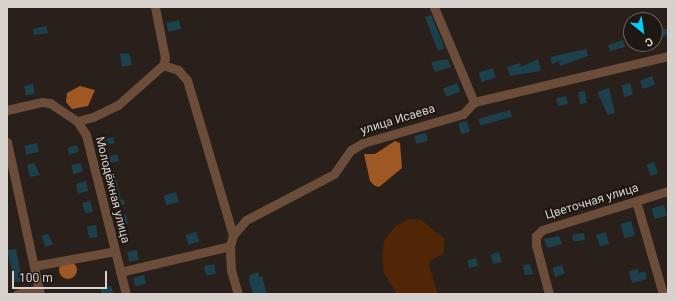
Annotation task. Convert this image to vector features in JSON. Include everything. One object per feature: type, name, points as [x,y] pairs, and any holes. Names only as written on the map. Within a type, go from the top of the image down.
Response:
[{"type":"street","points":[[77,121],[94,117],[118,105],[163,65],[165,58],[155,7]]},
{"type":"street","points":[[434,7],[474,102]]},
{"type":"street","name":"улица Исаева","points":[[230,246],[233,235],[246,220],[334,174],[351,150],[363,142],[463,114],[474,102],[668,56]]},
{"type":"street","points":[[163,65],[178,70],[187,80],[233,235]]},
{"type":"street","name":"Молодёжная улица","points":[[7,110],[42,102],[56,106],[77,121],[91,148],[126,294]]},
{"type":"street","points":[[7,142],[39,292],[17,294]]},
{"type":"street","name":"Цветочная улица","points":[[549,294],[536,245],[536,236],[542,230],[668,191]]},
{"type":"street","points":[[636,201],[663,294]]},
{"type":"street","points":[[120,272],[230,246],[231,270],[238,294]]},
{"type":"street","points":[[34,266],[115,251]]},
{"type":"shaded area","points":[[80,86],[95,90],[88,106],[72,109],[66,102],[67,93]]},
{"type":"shaded area","points":[[395,141],[400,143],[402,168],[379,187],[375,186],[370,181],[364,154],[375,154]]},
{"type":"shaded area","points":[[409,219],[421,220],[444,238],[444,253],[430,261],[429,266],[438,294],[397,294],[384,273],[382,254],[385,239],[396,226]]},
{"type":"shaded area","points":[[68,261],[74,264],[77,270],[74,276],[68,279],[62,276],[59,270],[62,264]]},
{"type":"building","points":[[431,15],[445,48],[438,51],[425,17]]},
{"type":"building","points":[[179,20],[181,29],[168,32],[166,23]]},
{"type":"building","points":[[46,26],[48,33],[34,35],[33,29]]},
{"type":"building","points":[[668,28],[668,35],[663,36],[663,30]]},
{"type":"building","points":[[623,40],[623,48],[610,51],[608,45]]},
{"type":"building","points":[[586,49],[588,56],[560,66],[559,61],[552,64],[550,57]]},
{"type":"building","points":[[129,53],[132,65],[122,67],[120,54]]},
{"type":"building","points":[[448,59],[451,67],[435,72],[431,62]]},
{"type":"building","points":[[538,59],[541,71],[510,76],[507,67],[520,63],[521,67]]},
{"type":"building","points":[[493,68],[496,78],[482,82],[479,72]]},
{"type":"building","points":[[652,76],[655,84],[643,89],[640,81]]},
{"type":"building","points":[[457,83],[460,91],[446,97],[443,88]]},
{"type":"building","points":[[630,83],[633,95],[624,97],[621,85]]},
{"type":"building","points":[[33,84],[35,94],[26,96],[24,86]]},
{"type":"building","points":[[609,88],[615,113],[608,115],[597,92]]},
{"type":"building","points":[[585,91],[587,103],[580,104],[578,92]]},
{"type":"building","points":[[566,96],[568,104],[558,106],[556,98]]},
{"type":"building","points":[[510,110],[512,117],[480,126],[478,119]]},
{"type":"building","points":[[467,121],[470,132],[461,134],[458,123]]},
{"type":"building","points":[[426,133],[428,141],[416,144],[414,136]]},
{"type":"building","points":[[113,137],[115,143],[101,147],[100,140]]},
{"type":"building","points":[[37,143],[39,152],[26,155],[24,146]]},
{"type":"building","points":[[77,145],[79,152],[69,154],[67,148]]},
{"type":"building","points":[[117,154],[119,161],[106,164],[105,158]]},
{"type":"building","points":[[654,162],[658,173],[651,176],[646,165]]},
{"type":"building","points":[[34,163],[40,175],[30,177],[27,165]]},
{"type":"building","points":[[81,163],[83,172],[73,174],[71,165]]},
{"type":"building","points":[[115,175],[121,200],[124,199],[125,204],[116,207],[109,176]]},
{"type":"building","points":[[86,181],[88,191],[78,194],[76,184]]},
{"type":"building","points":[[176,192],[179,202],[166,205],[164,196]]},
{"type":"building","points":[[90,201],[93,212],[85,213],[82,203]]},
{"type":"building","points":[[664,205],[667,216],[654,219],[651,208]]},
{"type":"building","points":[[126,214],[128,224],[120,225],[118,216]]},
{"type":"building","points":[[631,221],[635,235],[625,238],[620,224]]},
{"type":"building","points":[[96,225],[98,237],[89,238],[87,226]]},
{"type":"building","points":[[196,232],[199,242],[188,245],[185,235]]},
{"type":"building","points":[[606,232],[609,244],[600,246],[596,235]]},
{"type":"building","points":[[584,233],[585,240],[573,242],[572,235]]},
{"type":"building","points":[[48,234],[53,244],[45,247],[42,236]]},
{"type":"building","points":[[559,236],[562,244],[547,248],[544,239]]},
{"type":"building","points":[[16,249],[22,281],[15,282],[7,250]]},
{"type":"building","points":[[137,250],[139,260],[129,262],[127,252]]},
{"type":"building","points":[[499,252],[502,262],[493,264],[490,255]]},
{"type":"building","points":[[476,258],[478,266],[469,268],[467,260]]},
{"type":"building","points":[[214,264],[216,274],[206,276],[204,266]]},
{"type":"building","points":[[530,264],[533,274],[525,275],[523,265]]},
{"type":"building","points":[[562,265],[565,274],[555,277],[552,268]]},
{"type":"building","points":[[638,269],[639,273],[645,271],[647,279],[632,283],[629,271]]},
{"type":"building","points":[[258,272],[259,277],[262,276],[267,294],[253,294],[249,280],[250,275]]},
{"type":"building","points":[[144,275],[146,284],[135,286],[133,277]]},
{"type":"building","points":[[111,286],[113,294],[102,294],[100,288]]}]
